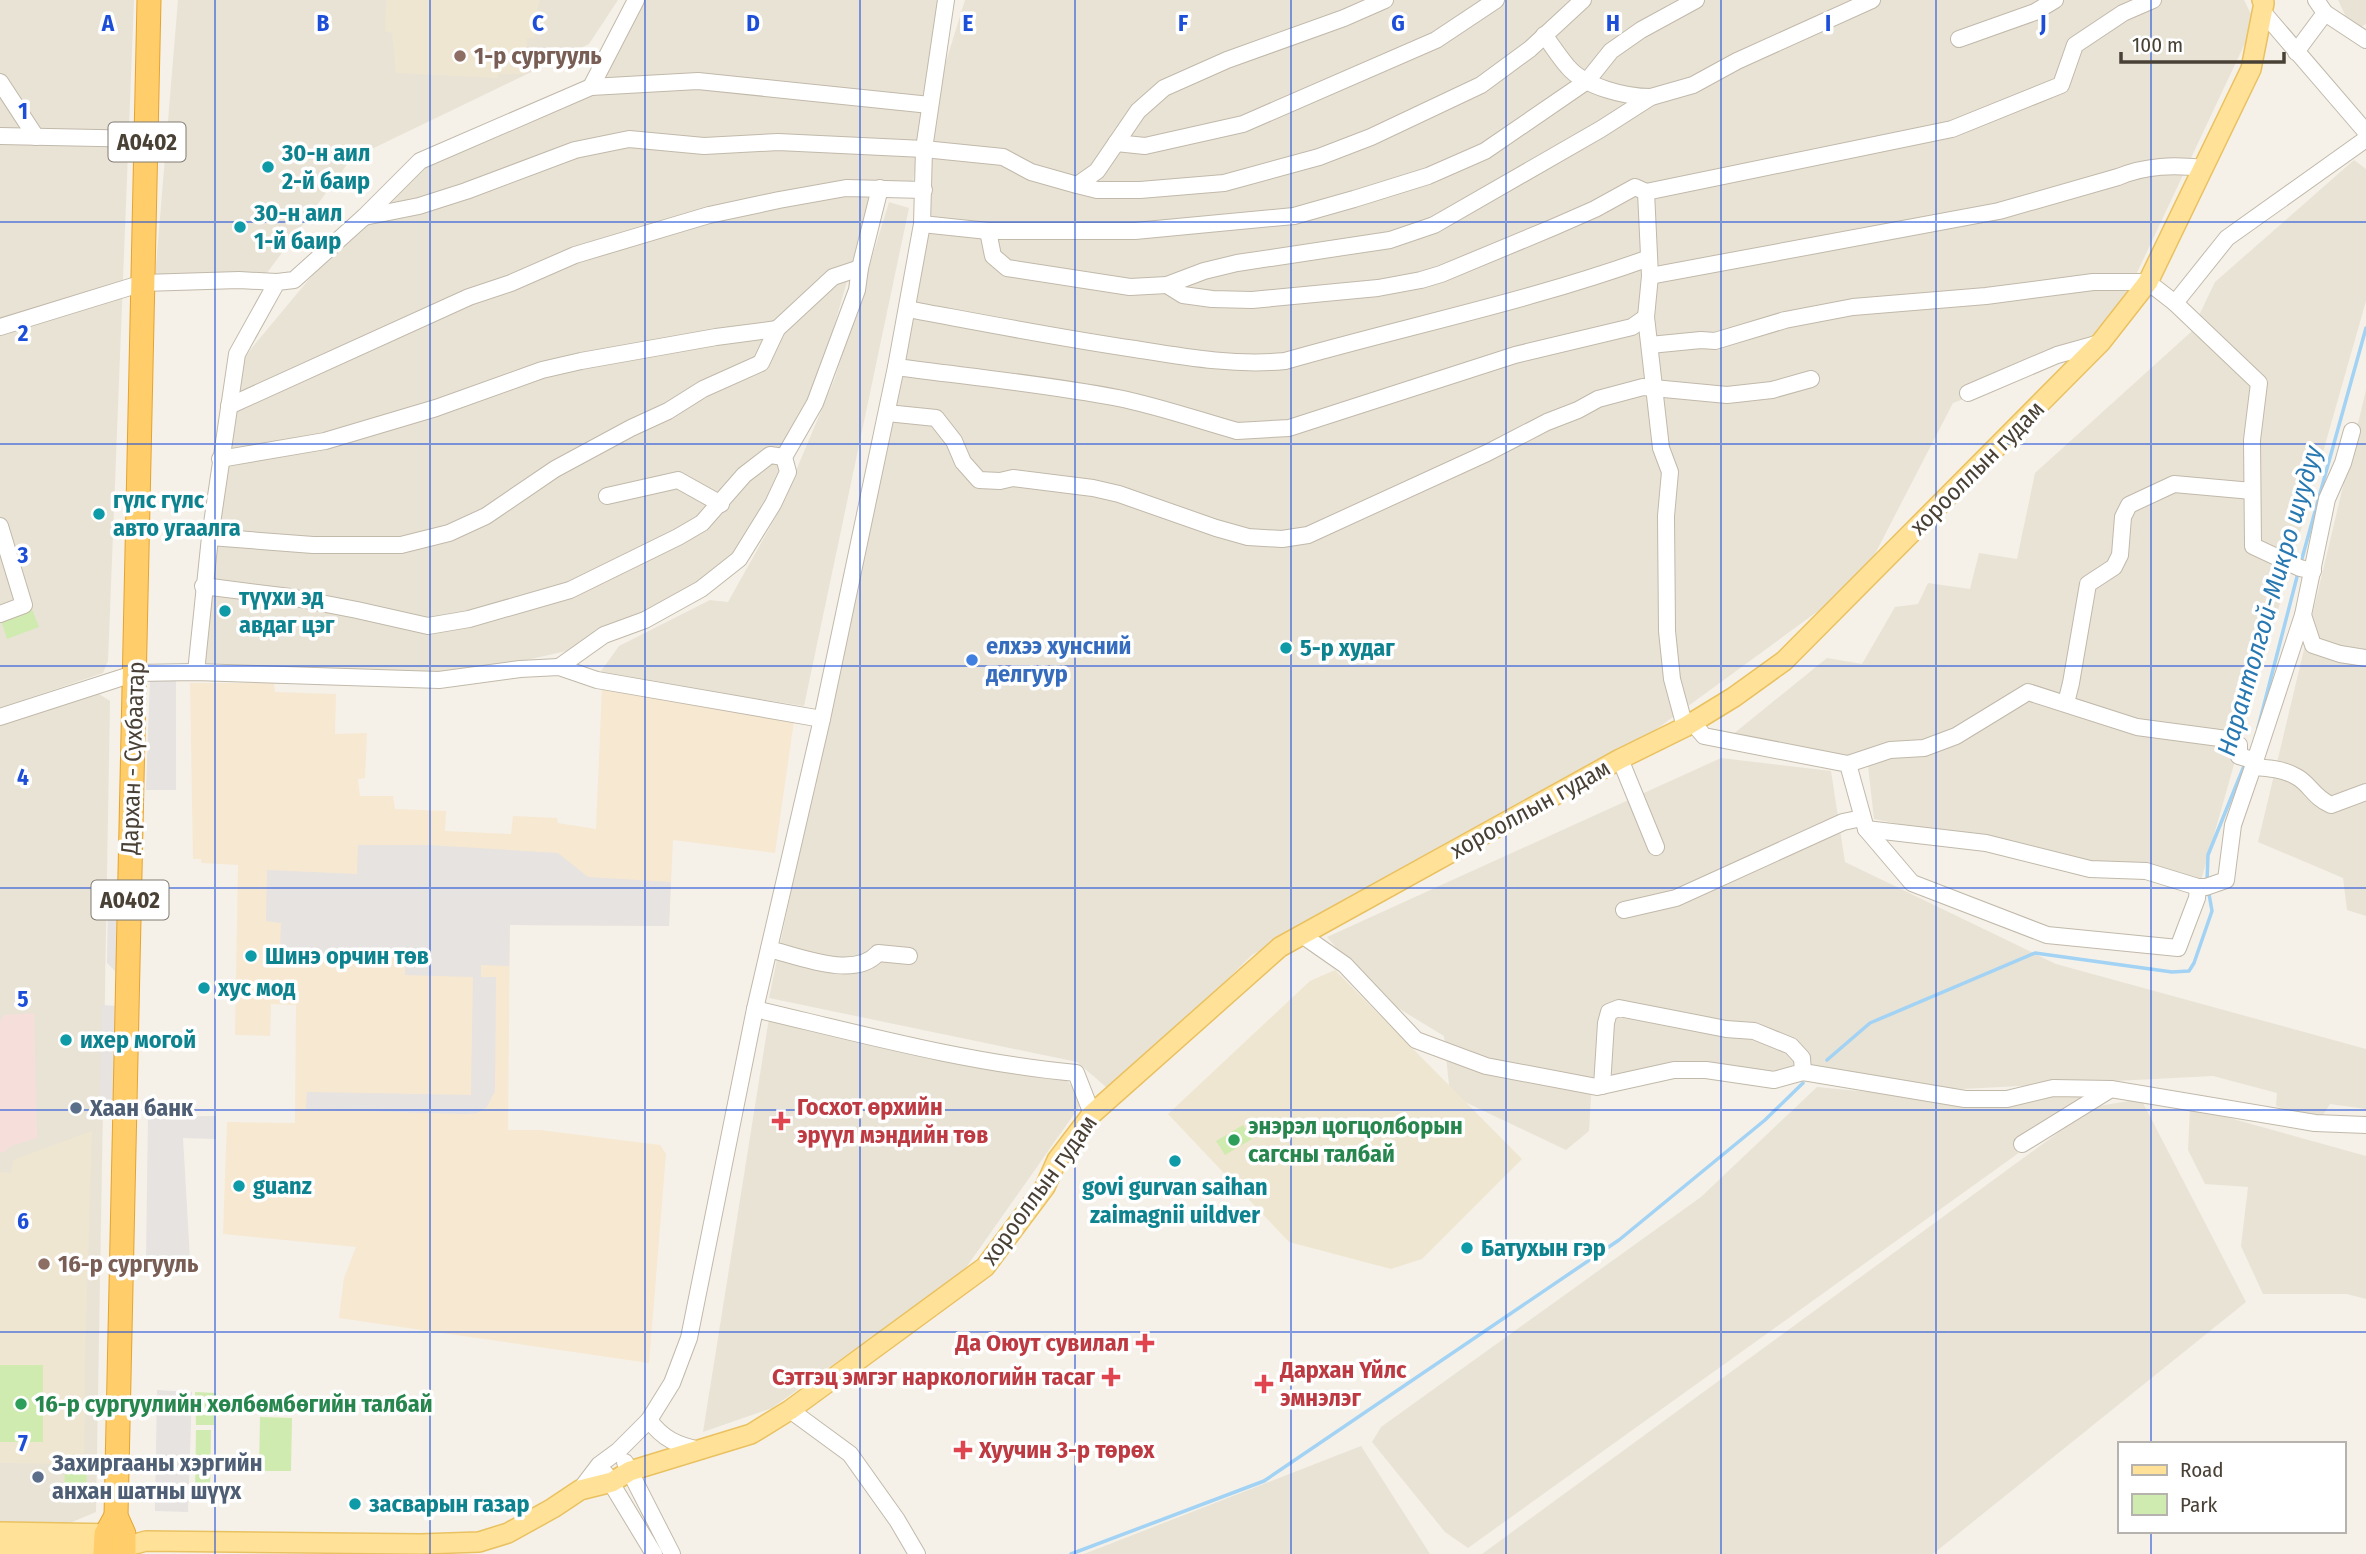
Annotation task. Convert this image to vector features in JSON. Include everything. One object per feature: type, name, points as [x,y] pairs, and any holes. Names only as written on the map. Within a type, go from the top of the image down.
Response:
[{"type":"highway","name":"Дархан - Сүхбаатар","points":[[119,1541],[149,0]]},
{"type":"main road","name":"хорооллын гудам","points":[[119,1541],[421,1544],[479,1542],[508,1533],[580,1490],[612,1482],[630,1471],[751,1434],[790,1410],[985,1267],[1045,1187],[1057,1160],[1092,1114],[1280,947],[1688,724],[1734,697],[1784,661],[2101,342],[2148,282],[2251,69],[2262,6]]},
{"type":"main road","points":[[0,1532],[119,1541]]},
{"type":"main road","points":[[0,1547],[119,1541]]},
{"type":"street","points":[[591,87],[636,0]]},
{"type":"street","points":[[580,1490],[599,1465],[618,1451],[649,1420],[672,1383],[689,1338],[755,1009],[822,719],[897,367],[922,224],[925,149],[946,0]]},
{"type":"street","points":[[1077,186],[1097,171],[1138,111],[1164,88],[1227,60],[1344,18],[1385,0]]},
{"type":"street","points":[[1116,143],[1145,146],[1243,124],[1436,40],[1496,0]]},
{"type":"street","points":[[364,217],[419,206],[575,150],[629,139],[704,146],[778,142],[925,149],[1003,157],[1031,172],[1097,190],[1140,190],[1224,183],[1319,158],[1371,137],[1481,85],[1530,49],[1583,0]]},
{"type":"street","points":[[922,224],[988,230],[1135,231],[1294,216],[1409,183],[1485,152],[1587,81],[1611,51],[1641,30],[1696,0]]},
{"type":"street","points":[[1544,35],[1570,69],[1587,81],[1639,97],[1651,97],[1693,85],[1737,61],[1872,0]]},
{"type":"street","points":[[1959,39],[2035,12],[2055,0]]},
{"type":"street","points":[[1167,285],[1183,295],[1230,299],[1378,288],[1441,274],[1595,209],[1636,187],[1646,192],[1952,129],[2061,85],[2075,45],[2123,13],[2153,0]]},
{"type":"street","points":[[2262,6],[2296,52],[2366,132]]},
{"type":"street","points":[[2296,52],[2321,7],[2366,40]]},
{"type":"street","points":[[0,327],[142,284],[294,280],[364,217],[420,161],[591,87],[698,81],[930,105]]},
{"type":"street","points":[[0,82],[36,137]]},
{"type":"street","points":[[988,230],[993,256],[1007,268],[1130,286],[1167,285],[1204,271],[1237,263],[1390,240],[1434,225],[1651,97]]},
{"type":"street","points":[[0,136],[147,139]]},
{"type":"street","points":[[2175,303],[2227,238],[2366,139]]},
{"type":"street","points":[[1650,276],[1998,211],[2136,170],[2169,165],[2204,167]]},
{"type":"street","points":[[229,406],[469,297],[575,256],[709,215],[846,188],[924,190]]},
{"type":"street","points":[[559,667],[604,635],[645,620],[701,589],[739,559],[773,504],[788,472],[784,457],[815,403],[857,290],[880,188]]},
{"type":"street","points":[[1646,192],[1650,258],[1646,317],[1661,448],[1670,472],[1666,516],[1667,631],[1672,679],[1688,724],[1704,736],[1848,764],[1890,750],[1924,748],[1956,736],[2028,692],[2137,727],[2228,739],[2239,745],[2239,756],[2254,764],[2299,777],[2318,799],[2331,805],[2366,792]]},
{"type":"street","points":[[907,309],[1074,340],[1201,359],[1265,363],[1285,361],[1532,297],[1650,258]]},
{"type":"street","points":[[209,537],[313,545],[401,545],[449,533],[486,516],[555,469],[588,451],[668,411],[703,389],[761,363],[777,329],[833,276],[860,268]]},
{"type":"street","points":[[196,672],[209,537],[237,354],[277,282]]},
{"type":"street","points":[[1650,345],[1715,341],[1785,320],[1853,307],[1986,296],[2093,282],[2148,282],[2175,303],[2259,383],[2252,440],[2253,547],[2313,571]]},
{"type":"street","points":[[897,367],[973,378],[998,378],[1122,399],[1237,430],[1256,431],[1289,428],[1515,355],[1632,327],[1646,317]]},
{"type":"street","points":[[220,459],[325,441],[436,408],[542,370],[581,360],[777,329]]},
{"type":"street","points":[[1968,393],[2057,355],[2101,342]]},
{"type":"street","points":[[887,413],[936,418],[954,440],[963,462],[979,480],[1000,481],[1013,478],[1080,486],[1119,494],[1243,536],[1282,539],[1308,535],[1598,399],[1643,387],[1727,395],[1772,390],[1811,379]]},
{"type":"street","points":[[1624,910],[1676,898],[1843,822],[1986,843],[2090,869],[2146,870],[2198,887],[2226,880],[2233,825],[2303,615],[2327,499],[2343,463],[2352,431]]},
{"type":"street","points":[[203,586],[303,600],[428,626],[469,619],[570,590],[702,523],[744,475],[770,455],[784,457]]},
{"type":"street","points":[[607,496],[678,480],[721,503]]},
{"type":"street","points":[[2066,703],[2088,584],[2114,567],[2120,555],[2123,517],[2129,505],[2174,484],[2252,491]]},
{"type":"street","points":[[0,526],[24,605],[0,614]]},
{"type":"street","points":[[2303,615],[2313,645],[2340,654],[2366,658]]},
{"type":"street","points":[[0,717],[136,673],[196,672],[439,680],[520,669],[559,667],[597,680],[822,719]]},
{"type":"street","points":[[1620,760],[1656,847]]},
{"type":"street","points":[[1848,764],[1864,823],[1912,883],[2047,935],[2178,948],[2197,898],[2198,887]]},
{"type":"street","points":[[1302,935],[1345,965],[1416,1040],[1486,1066],[1597,1087],[1674,1070],[1706,1070],[1774,1080],[1803,1072],[1965,1099],[2007,1099],[2053,1088],[2111,1089],[2315,1123],[2366,1125]]},
{"type":"street","points":[[769,949],[832,965],[853,966],[865,963],[878,953],[909,956]]},
{"type":"street","points":[[1602,1086],[1606,1023],[1609,1012],[1619,1008],[1726,1029],[1754,1031],[1791,1046],[1802,1058],[1803,1072]]},
{"type":"street","points":[[755,1009],[976,1060],[1021,1068],[1076,1073],[1092,1114]]},
{"type":"street","points":[[2022,1144],[2111,1089]]},
{"type":"street","points":[[790,1410],[850,1454],[897,1520],[917,1554]]},
{"type":"street","points":[[649,1420],[658,1433],[672,1442],[702,1450]]},
{"type":"street","points":[[618,1451],[672,1554]]},
{"type":"street","points":[[599,1465],[612,1482],[654,1554]]},
{"type":"shaded area","points":[[0,0],[134,0],[108,661],[103,673],[0,708]]},
{"type":"shaded area","points":[[178,0],[618,0],[589,44],[351,159],[264,277],[155,278]]},
{"type":"shaded area","name":"1-р сургууль","points":[[386,0],[540,0],[534,38],[527,38],[525,74],[498,74],[498,78],[396,73],[392,33],[385,31]]},
{"type":"shaded area","points":[[640,0],[940,0],[919,149],[965,0],[2244,0],[2255,22],[2103,345],[1953,403],[1862,579],[1621,755],[1252,955],[1113,1093],[1077,1062],[769,998],[931,210],[917,158],[913,181],[875,184],[814,396],[735,565],[593,645],[460,675],[204,671],[231,373],[400,170],[586,79]]},
{"type":"shaded area","points":[[2338,0],[2366,0],[2366,24],[2353,32]]},
{"type":"shaded area","points":[[2354,160],[2366,169],[2366,301],[2200,884],[1874,819],[1868,766],[1732,735],[1827,658],[1862,664],[1895,607],[1918,604],[1928,583],[1970,589],[1979,553],[2017,559],[2035,473],[2191,332],[2215,282]]},
{"type":"shaded area","points":[[889,202],[909,208],[804,706],[599,674],[619,646],[710,600],[728,602],[779,511],[835,378]]},
{"type":"shaded area","points":[[2366,390],[2366,916],[2347,910],[2343,878],[2258,842]]},
{"type":"shaded area","points":[[176,679],[176,790],[146,790],[150,680]]},
{"type":"shaded area","points":[[190,683],[274,683],[275,692],[336,694],[335,734],[367,733],[365,778],[358,779],[360,796],[393,796],[395,809],[446,811],[445,831],[511,834],[513,816],[557,818],[558,823],[596,829],[602,688],[794,721],[775,853],[673,840],[669,926],[510,925],[508,1130],[540,1130],[660,1145],[666,1154],[649,1363],[339,1318],[344,1278],[356,1247],[223,1234],[227,1122],[295,1123],[296,1005],[271,1004],[270,1036],[235,1035],[238,865],[201,863],[201,859],[193,859]]},
{"type":"shaded area","points":[[99,694],[110,701],[96,1512],[70,1523],[0,1522],[0,726]]},
{"type":"shaded area","points":[[1721,758],[1831,771],[1845,862],[2056,964],[2366,1049],[2366,1109],[2330,1104],[2319,1121],[2276,1106],[2277,1093],[2213,1076],[1962,1089],[1832,1076],[1779,1085],[1659,1068],[1592,1079],[1589,1131],[1566,1150],[1450,1095],[1444,1036],[1378,996],[1327,937]]},
{"type":"shaded area","points":[[358,845],[429,845],[558,853],[588,877],[671,882],[669,926],[510,925],[509,966],[481,965],[481,977],[496,977],[495,1091],[487,1107],[477,1113],[306,1109],[307,1092],[471,1095],[473,977],[405,975],[405,963],[391,955],[280,953],[281,923],[266,921],[267,870],[357,874]]},
{"type":"shaded area","points":[[119,894],[117,973],[107,963],[108,901]]},
{"type":"shaded area","points":[[1335,970],[1522,1159],[1422,1259],[1391,1269],[1289,1242],[1168,1114],[1310,981]]},
{"type":"shaded area","points":[[102,1005],[118,1006],[115,1115],[99,1119]]},
{"type":"shaded area","points":[[34,1013],[37,1138],[0,1152],[0,1022],[4,1015]]},
{"type":"shaded area","points":[[769,1018],[1060,1073],[1084,1100],[963,1272],[772,1408],[703,1432]]},
{"type":"shaded area","points":[[1817,1087],[1963,1101],[2099,1091],[2087,1104],[1468,1548],[1445,1532],[1372,1442],[1381,1427],[1701,1197]]},
{"type":"shaded area","points":[[2141,1099],[2246,1302],[1933,1554],[1482,1554],[2093,1107]]},
{"type":"shaded area","points":[[2190,1107],[2366,1156],[2366,1299],[2347,1294],[2263,1294],[2241,1246],[2248,1187],[2205,1184],[2188,1150]]},
{"type":"shaded area","points":[[216,1116],[216,1139],[183,1138],[190,1260],[146,1261],[148,1117]]},
{"type":"shaded area","name":"16-р сургууль","points":[[92,1131],[84,1464],[0,1463],[0,1172],[11,1173],[13,1160]]},
{"type":"shaded area","points":[[157,1390],[192,1392],[188,1512],[155,1511]]},
{"type":"shaded area","points":[[1361,1446],[1430,1554],[1084,1554]]},
{"type":"green space","points":[[32,609],[39,627],[7,639],[1,621]]},
{"type":"green space","name":"энэрэл цогцолборын сагсны талбай","points":[[1243,1125],[1252,1139],[1225,1155],[1216,1141]]},
{"type":"green space","name":"16-р сургуулийн хөлбөмбөгийн талбай","points":[[0,1365],[43,1365],[43,1442],[0,1442]]},
{"type":"green space","points":[[195,1392],[216,1393],[217,1412],[214,1412],[214,1425],[196,1425]]},
{"type":"green space","points":[[260,1417],[292,1418],[291,1471],[259,1471]]},
{"type":"green space","points":[[196,1430],[211,1430],[210,1493],[195,1492]]},
{"type":"green space","points":[[65,1467],[87,1467],[86,1501],[64,1501]]},
{"type":"waterway","name":"Нарантолгой-Микро шуудуу","points":[[2301,562],[2366,328]]},
{"type":"waterway","name":"Нарантолгой-Микро шуудуу","points":[[2258,728],[2298,573]]},
{"type":"waterway","name":"Нарантолгой-Микро шуудуу","points":[[2207,882],[2208,855],[2246,761]]},
{"type":"waterway","name":"Нарантолгой-Микро шуудуу","points":[[1827,1060],[1870,1023],[2035,953],[2172,972],[2189,971],[2212,911],[2209,894]]},
{"type":"waterway","name":"Нарантолгой-Микро шуудуу","points":[[1071,1554],[1264,1481],[1619,1240],[1765,1120],[1803,1083]]},
{"type":"place","name":"1-р сургууль","points":[[460,56]]},
{"type":"place","name":"30-н аил 2-й баир","points":[[268,167]]},
{"type":"place","name":"30-н аил 1-й баир","points":[[240,227]]},
{"type":"place","name":"гүлс гүлс авто угаалга","points":[[99,514]]},
{"type":"place","name":"түүхи эд авдаг цэг","points":[[225,611]]},
{"type":"place","name":"5-р худаг","points":[[1286,648]]},
{"type":"place","name":"елхээ хунсний делгуур","points":[[972,660]]},
{"type":"place","name":"Шинэ орчин төв","points":[[251,956]]},
{"type":"place","name":"хус мод","points":[[204,988]]},
{"type":"place","name":"ихер могой","points":[[66,1040]]},
{"type":"place","name":"Хаан банк","points":[[76,1108]]},
{"type":"place","name":"Госхот өрхийн эрүүл мэндийн төв","points":[[781,1121]]},
{"type":"place","name":"энэрэл цогцолборын сагсны талбай","points":[[1234,1140]]},
{"type":"place","name":"govi gurvan saihan zaimagnii uildver","points":[[1175,1161]]},
{"type":"place","name":"guanz","points":[[239,1186]]},
{"type":"place","name":"Батухын гэр","points":[[1467,1248]]},
{"type":"place","name":"16-р сургууль","points":[[44,1264]]},
{"type":"place","name":"Да Оюут сувилал","points":[[1145,1343]]},
{"type":"place","name":"Сэтгэц эмгэг наркологийн тасаг","points":[[1111,1377]]},
{"type":"place","name":"Дархан Үйлс эмнэлэг","points":[[1264,1384]]},
{"type":"place","name":"16-р сургуулийн хөлбөмбөгийн талбай","points":[[21,1404]]},
{"type":"place","name":"Хуучин 3-р төрөх","points":[[963,1450]]},
{"type":"place","name":"Захиргааны хэргийн анхан шатны шүүх","points":[[38,1477]]},
{"type":"place","name":"засварын газар","points":[[355,1504]]}]
